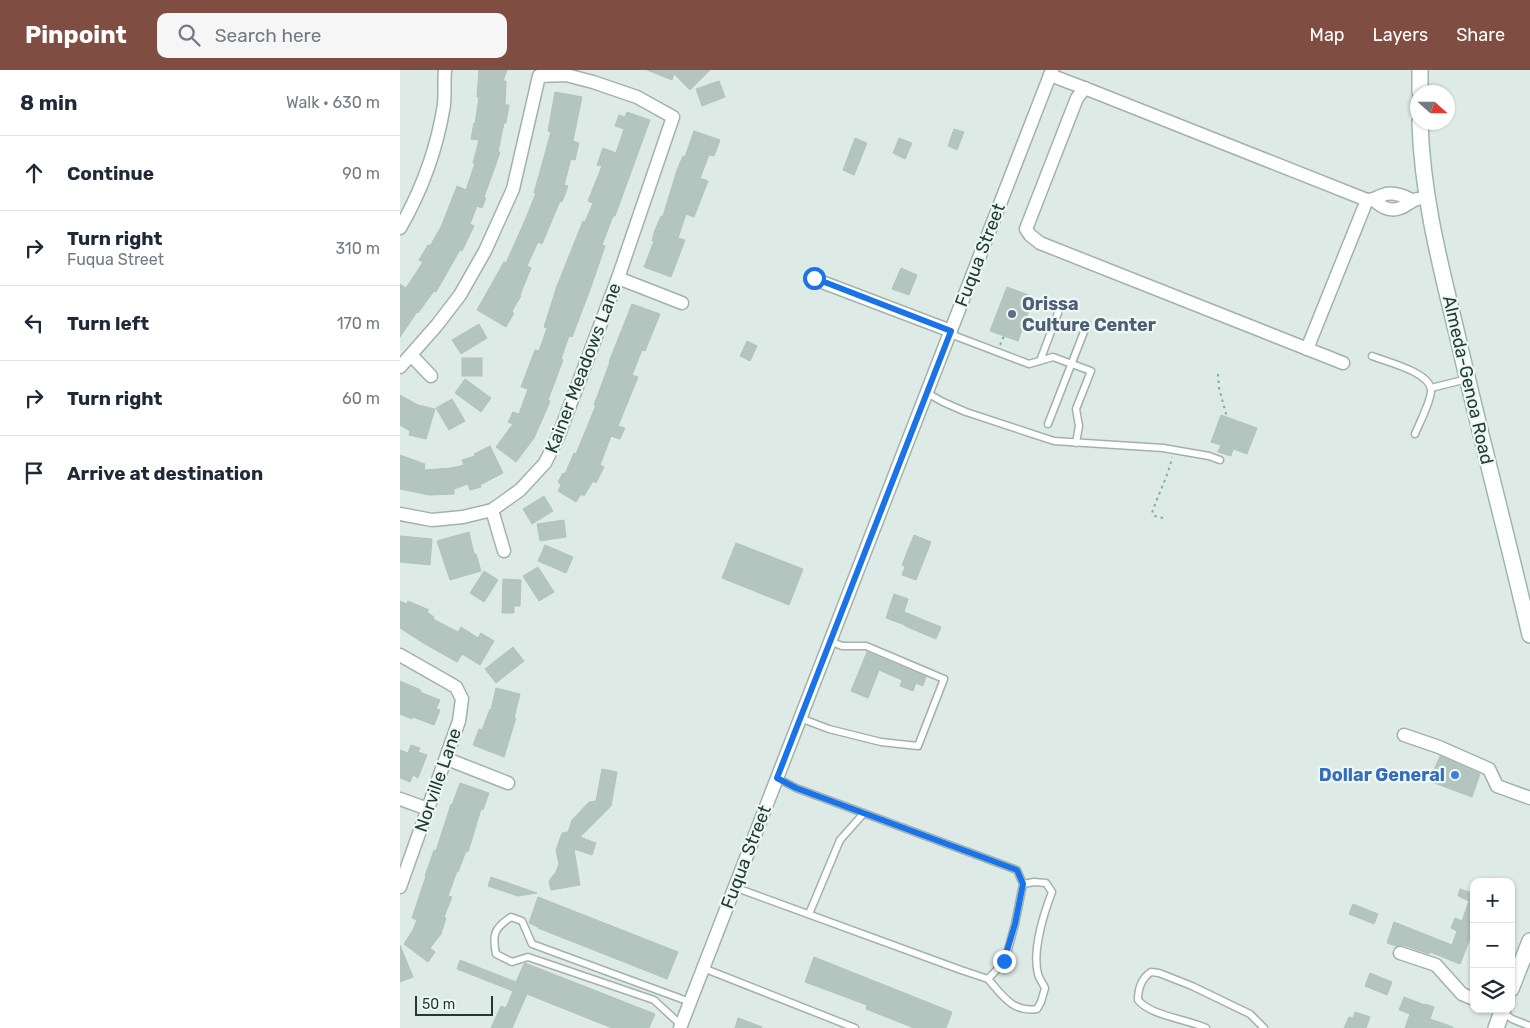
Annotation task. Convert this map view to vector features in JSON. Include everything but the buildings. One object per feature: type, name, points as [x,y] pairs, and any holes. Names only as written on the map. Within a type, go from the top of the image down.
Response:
[{"type":"main road","points":[[1420,70],[1420,85]]},
{"type":"main road","name":"Almeda-Genoa Road","points":[[1420,130],[1420,199],[1432,232],[1530,635]]},
{"type":"main road","points":[[1515,979],[1530,942]]},
{"type":"main road","points":[[1496,1028],[1500,1013]]},
{"type":"street","points":[[400,228],[412,207],[432,157],[444,103],[445,70]]},
{"type":"street","points":[[1051,73],[1371,200],[1382,208],[1399,209],[1420,199]]},
{"type":"street","name":"Fuqua Street","points":[[680,1027],[1051,73]]},
{"type":"street","name":"Kainer Meadows Lane","points":[[400,514],[432,520],[492,510],[520,490],[545,463],[558,438],[618,278],[673,117],[638,97],[593,82],[566,75],[539,76],[513,189],[485,251],[460,295],[437,325],[410,355]]},
{"type":"street","points":[[1085,88],[1077,98],[1026,229],[1030,235],[1040,243],[1343,363]]},
{"type":"street","points":[[1307,349],[1371,200]]},
{"type":"street","points":[[618,278],[682,303]]},
{"type":"street","points":[[814,278],[950,332]]},
{"type":"street","points":[[401,365],[410,355],[430,376]]},
{"type":"street","points":[[492,510],[504,551]]},
{"type":"street","name":"Norville Lane","points":[[400,655],[456,687],[462,699],[459,721],[400,887]]},
{"type":"street","points":[[1404,736],[1439,747],[1489,769],[1497,786],[1530,798]]},
{"type":"street","points":[[446,759],[508,783]]},
{"type":"street","points":[[400,800],[428,809]]},
{"type":"street","points":[[1400,953],[1436,965],[1462,994],[1470,997]]},
{"type":"lane","points":[[1040,361],[1058,313]]},
{"type":"lane","points":[[1048,424],[1087,324]]},
{"type":"lane","points":[[950,332],[1029,364],[1053,357],[1091,371],[1076,409],[1079,426],[1076,443]]},
{"type":"lane","points":[[1372,356],[1421,375],[1428,380],[1431,388],[1430,396],[1415,434]]},
{"type":"lane","points":[[1431,388],[1467,379]]},
{"type":"lane","points":[[927,393],[966,412],[1054,441],[1163,448],[1209,456],[1220,460]]},
{"type":"lane","points":[[800,718],[830,730],[881,742],[918,746],[944,679],[866,646],[842,646],[830,641]]},
{"type":"lane","points":[[777,778],[796,788],[1017,870],[1023,884],[1015,924],[1004,961],[988,979]]},
{"type":"lane","points":[[809,914],[840,840],[864,813]]},
{"type":"lane","points":[[734,887],[988,979],[1011,1004],[1027,1011],[1037,1009],[1045,988],[1038,975],[1036,958],[1044,914],[1052,892],[1046,882],[1023,884]]},
{"type":"lane","points":[[680,1027],[654,1000],[528,957],[512,962],[496,954],[493,940],[500,924],[511,917],[522,921],[532,944],[690,1002]]},
{"type":"lane","points":[[703,968],[855,1028]]},
{"type":"lane","points":[[1206,1028],[1146,1007],[1141,1003],[1138,1000],[1138,993],[1145,976],[1151,972],[1159,973],[1192,986],[1250,1014],[1264,1028]]},
{"type":"lane","points":[[1505,1013],[1530,1026]]},
{"type":"path","points":[[1218,374],[1225,416]]},
{"type":"path","points":[[1163,518],[1154,516],[1152,513],[1171,462]]},
{"type":"place","name":"Orissa Culture Center","points":[[1012,314]]},
{"type":"place","name":"Dollar General","points":[[1455,775]]},
{"type":"route","points":[[814,278],[951,331],[777,778],[796,788],[1017,870],[1023,884],[1015,924],[1004,961]]}]
